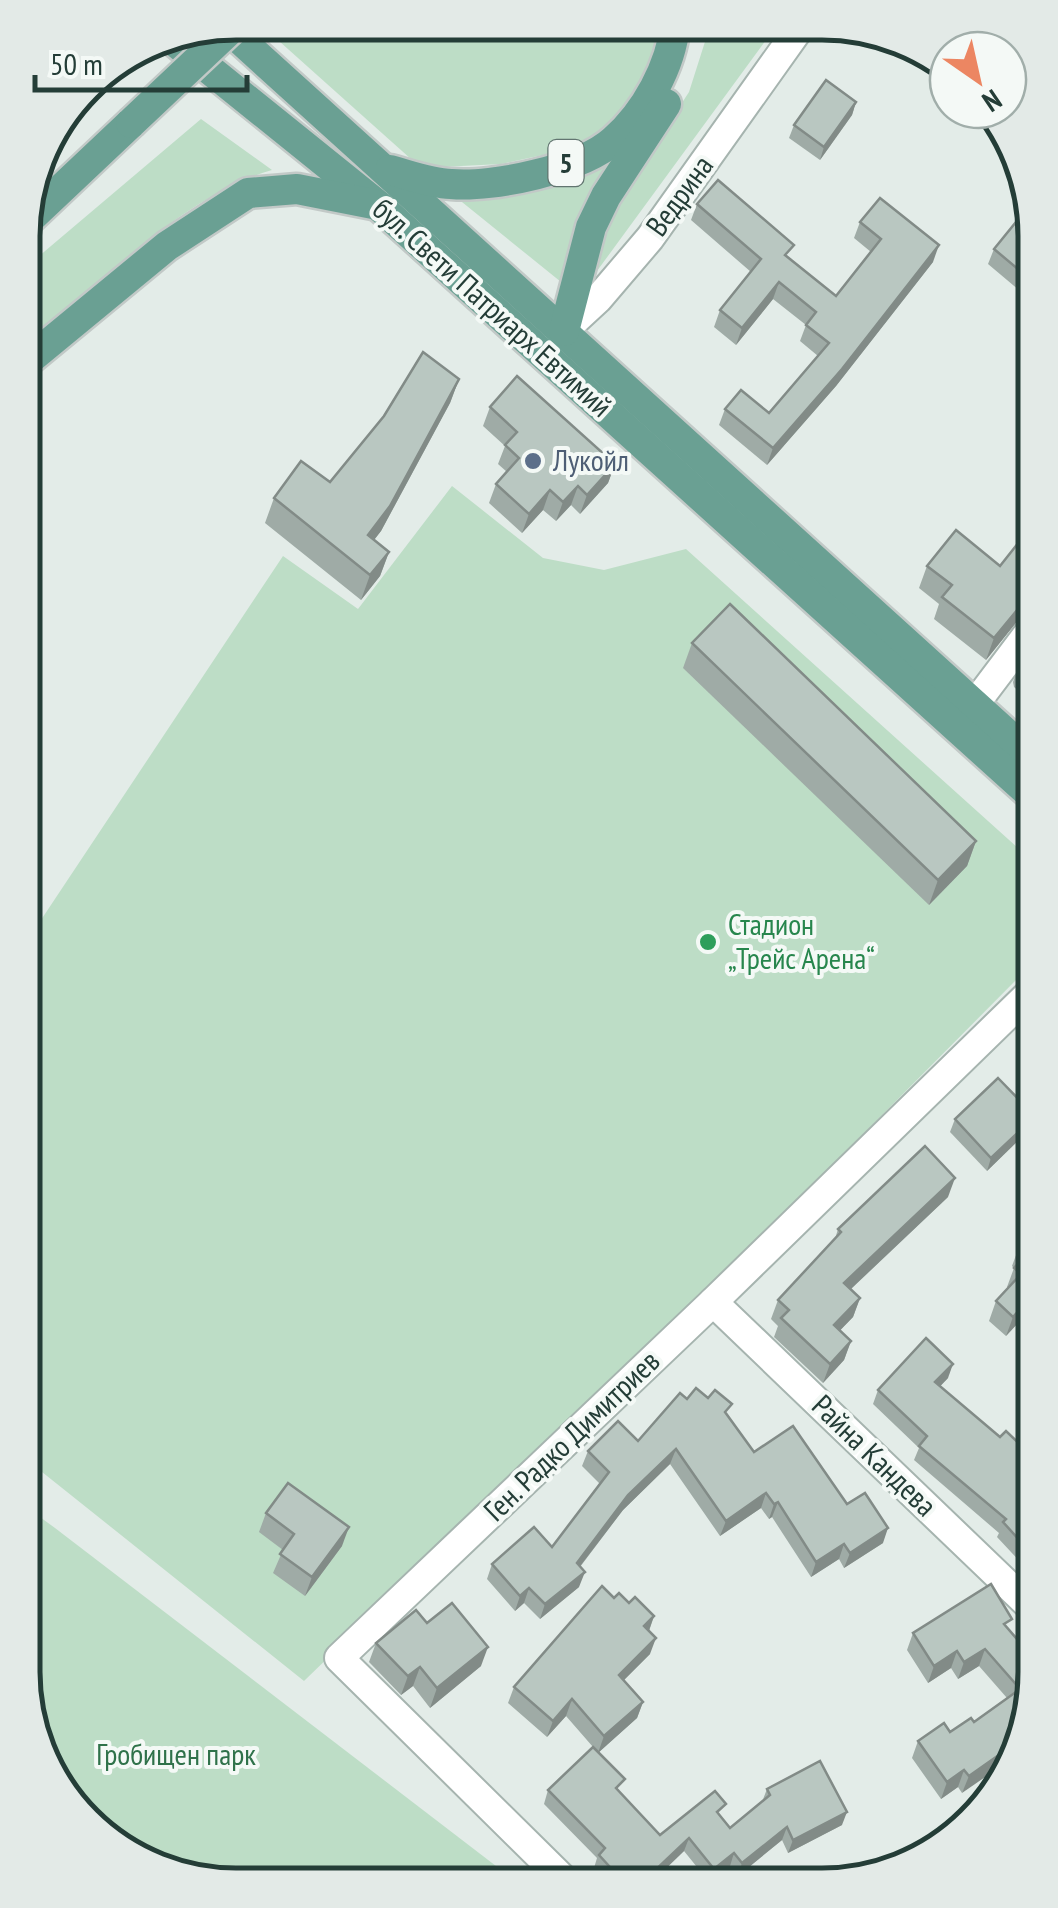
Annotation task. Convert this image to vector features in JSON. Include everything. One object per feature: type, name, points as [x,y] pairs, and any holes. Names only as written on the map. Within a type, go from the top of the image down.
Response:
[{"type":"main road","name":"бул. Свети Патриарх Евтимий","points":[[241,40],[384,169],[553,342],[966,717],[1018,781]]},
{"type":"main road","name":"5","points":[[384,169],[448,184],[482,184],[585,157],[613,141],[634,116],[658,80],[673,40]]},
{"type":"main road","points":[[553,342],[591,228],[606,196],[669,98],[684,64],[689,40]]},
{"type":"main road","points":[[43,206],[217,41]]},
{"type":"main road","name":"бул. Свети Патриарх Евтимий","points":[[182,48],[553,342]]},
{"type":"main road","points":[[48,181],[102,150]]},
{"type":"main road","points":[[40,351],[167,246],[248,194],[297,188],[379,206]]},
{"type":"main road","name":"бул. Свети Патриарх Евтимий","points":[[966,717],[1018,747]]},
{"type":"street","name":"Ведрина","points":[[553,342],[598,299],[650,238],[791,40]]},
{"type":"street","points":[[966,717],[1018,648]]},
{"type":"street","name":"Ген. Радко Димитриев","points":[[553,1868],[338,1658],[713,1302],[1018,1004]]},
{"type":"street","name":"Райна Кандева","points":[[713,1302],[1018,1595]]},
{"type":"green space","points":[[657,40],[642,88],[614,123],[575,148],[501,164],[421,168],[279,41]]},
{"type":"green space","points":[[706,40],[766,40],[597,271],[611,212],[689,92]]},
{"type":"green space","points":[[201,119],[272,170],[206,200],[173,221],[40,332],[40,255]]},
{"type":"green space","points":[[612,161],[566,286],[457,198],[584,173]]},
{"type":"green space","points":[[452,486],[543,558],[604,570],[686,549],[1018,848],[1018,978],[749,1249],[304,1681],[40,1470],[40,921],[283,556],[358,609]]},
{"type":"green space","name":"Гробищен парк","points":[[40,1517],[499,1868],[210,1866],[161,1853],[117,1828],[73,1781],[47,1723],[40,1672]]},
{"type":"building","points":[[826,80],[856,102],[824,147],[794,125]]},
{"type":"building","points":[[718,180],[794,245],[785,255],[836,296],[881,239],[860,222],[880,198],[939,245],[842,369],[773,448],[725,409],[741,390],[769,413],[829,343],[806,325],[816,312],[779,282],[742,328],[720,310],[761,259],[697,204]]},
{"type":"building","points":[[1017,221],[1018,269],[994,249]]},
{"type":"building","points":[[423,352],[459,379],[390,506],[368,535],[389,552],[370,575],[274,498],[301,461],[330,482],[384,416]]},
{"type":"building","points":[[517,376],[615,464],[587,495],[578,486],[563,502],[550,490],[529,514],[496,484],[519,458],[505,445],[517,432],[490,407]]},
{"type":"building","points":[[956,530],[1000,566],[1018,543],[1018,609],[994,638],[942,597],[952,585],[927,566]]},
{"type":"building","points":[[730,604],[976,841],[938,880],[692,643]]},
{"type":"building","points":[[998,1078],[1018,1099],[1018,1132],[991,1158],[955,1119]]},
{"type":"building","points":[[925,1146],[955,1178],[844,1283],[860,1298],[834,1325],[851,1341],[830,1364],[781,1318],[789,1310],[778,1300],[841,1232],[838,1229]]},
{"type":"building","points":[[1018,1277],[1018,1311],[1013,1317],[996,1301]]},
{"type":"building","points":[[926,1338],[953,1364],[935,1382],[1000,1437],[1006,1431],[1018,1443],[1018,1539],[1003,1522],[1006,1519],[919,1446],[927,1436],[878,1390]]},
{"type":"building","points":[[696,1388],[708,1398],[715,1390],[732,1404],[725,1412],[754,1452],[793,1426],[847,1504],[865,1493],[888,1528],[850,1553],[844,1544],[816,1562],[778,1502],[774,1504],[766,1493],[726,1521],[676,1449],[628,1495],[577,1563],[585,1572],[545,1604],[529,1588],[520,1596],[492,1564],[534,1527],[552,1547],[609,1472],[588,1451],[618,1421],[638,1441],[680,1393],[687,1399]]},
{"type":"building","points":[[288,1483],[349,1527],[312,1577],[280,1554],[294,1534],[266,1513]]},
{"type":"building","points":[[991,1584],[1012,1619],[1004,1624],[1018,1640],[1018,1686],[985,1649],[964,1662],[957,1651],[934,1666],[913,1633]]},
{"type":"building","points":[[602,1586],[614,1598],[619,1593],[629,1603],[635,1597],[654,1616],[644,1626],[656,1638],[619,1675],[643,1702],[604,1736],[572,1699],[553,1721],[514,1687]]},
{"type":"building","points":[[452,1603],[488,1647],[437,1688],[420,1667],[408,1676],[376,1643],[416,1610],[427,1623]]},
{"type":"building","points":[[1017,1691],[1008,1735],[999,1755],[969,1776],[964,1770],[947,1782],[918,1741],[944,1723],[950,1732],[971,1718],[974,1722]]},
{"type":"building","points":[[593,1747],[625,1779],[616,1788],[660,1835],[715,1791],[726,1804],[717,1812],[730,1828],[770,1795],[767,1789],[820,1761],[847,1812],[793,1840],[787,1827],[742,1863],[734,1853],[713,1868],[689,1838],[657,1868],[611,1868],[599,1855],[605,1848],[548,1790]]},
{"type":"place","name":"Лукойл","points":[[533,461]]},
{"type":"place","name":"Стадион „Трейс Арена“","points":[[708,942]]}]
